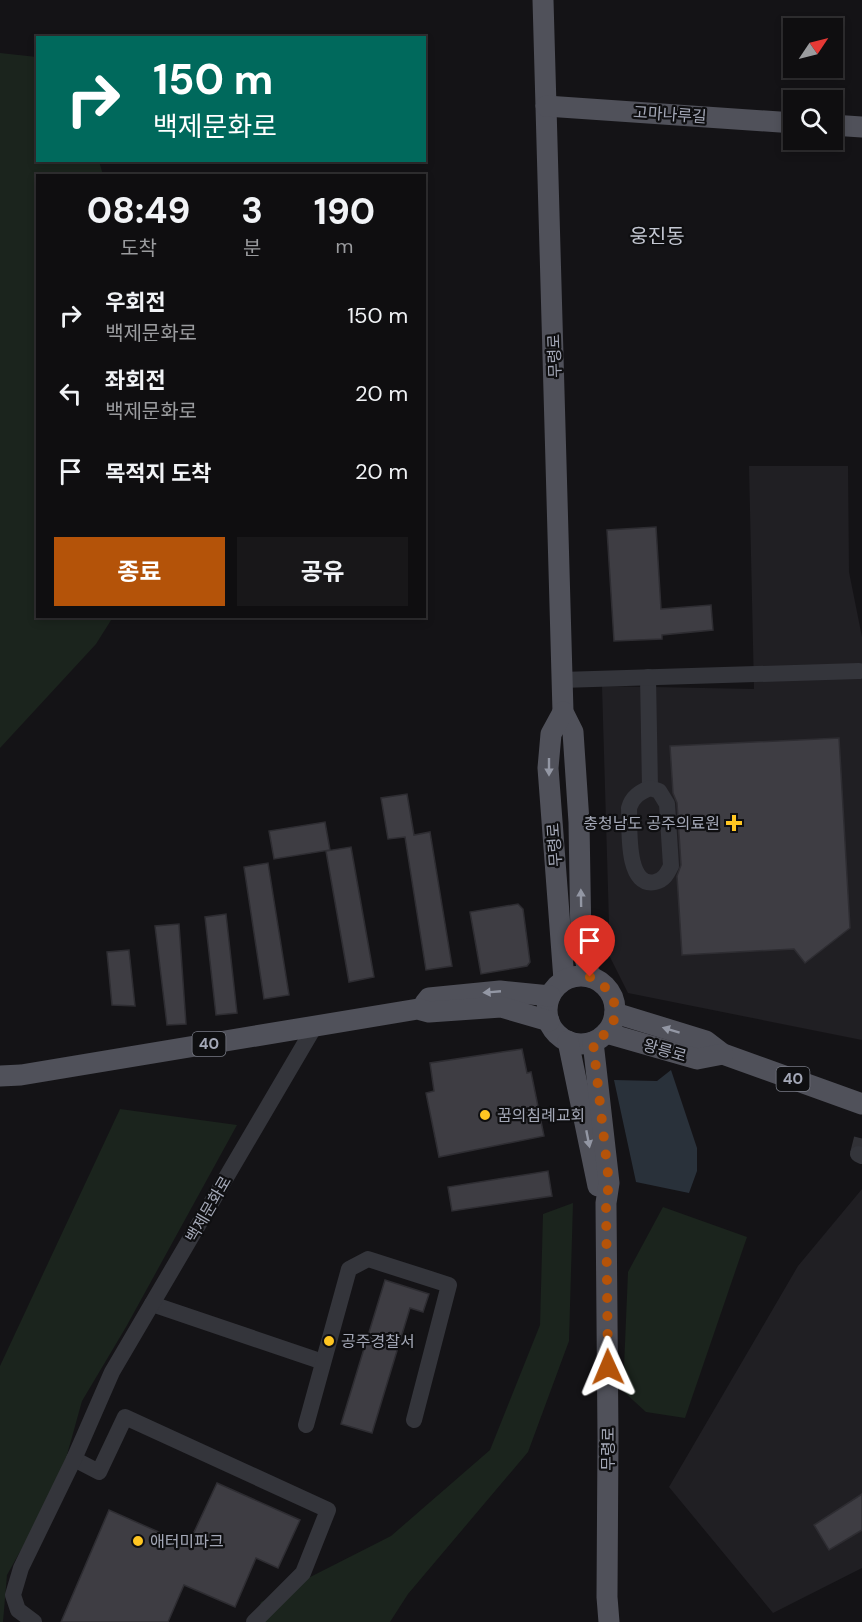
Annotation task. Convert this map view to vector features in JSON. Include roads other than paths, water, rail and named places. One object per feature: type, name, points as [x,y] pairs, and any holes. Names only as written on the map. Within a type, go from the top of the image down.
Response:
[{"type":"main road","name":"무령로","points":[[543,0],[561,680],[563,712],[573,732],[579,822],[581,943],[590,977]]},
{"type":"main road","name":"고마나루길","points":[[546,106],[783,122]]},
{"type":"main road","points":[[843,126],[862,127]]},
{"type":"main road","name":"무령로","points":[[557,988],[548,768],[551,734],[563,712]]},
{"type":"main road","name":"40","points":[[418,1009],[429,998],[557,988],[572,977],[590,977]]},
{"type":"main road","points":[[590,977],[606,987],[612,995],[605,1029]]},
{"type":"main road","points":[[557,988],[548,1004],[549,1021],[560,1036],[568,1041]]},
{"type":"main road","name":"40","points":[[0,1076],[21,1075],[418,1009],[429,1012],[501,1007],[549,1021]]},
{"type":"main road","name":"무령로","points":[[605,1029],[609,1183],[606,1203],[607,1597],[609,1622]]},
{"type":"main road","name":"40","points":[[568,1041],[576,1043],[605,1029]]},
{"type":"main road","name":"왕릉로","points":[[605,1029],[706,1041],[723,1054],[862,1104]]},
{"type":"main road","name":"무령로","points":[[568,1041],[598,1187],[606,1203]]},
{"type":"street","points":[[561,680],[859,671]]},
{"type":"street","points":[[648,677],[650,788]]},
{"type":"street","points":[[650,788],[659,791],[667,804],[671,866],[667,875],[651,882],[642,880],[634,872],[629,808],[631,801],[639,793],[650,788]]},
{"type":"street","name":"백제문화로","points":[[34,1622],[18,1610],[13,1595],[21,1568],[74,1459],[112,1372],[315,1026]]},
{"type":"street","points":[[306,1425],[349,1269],[368,1259],[449,1285],[414,1419]]},
{"type":"street","points":[[152,1304],[323,1362]]},
{"type":"street","points":[[74,1459],[99,1472],[125,1417],[328,1510],[303,1573],[254,1622]]},
{"type":"tunnel","points":[[858,1154],[862,1138]]},
{"type":"place","name":"충청남도 공주의료원","points":[[734,823]]},
{"type":"place","name":"꿈의침례교회","points":[[485,1115]]},
{"type":"place","name":"공주경찰서","points":[[329,1341]]},
{"type":"place","name":"애터미파크","points":[[138,1541]]},
{"type":"district","name":"웅진동","points":[[657,236]]}]
